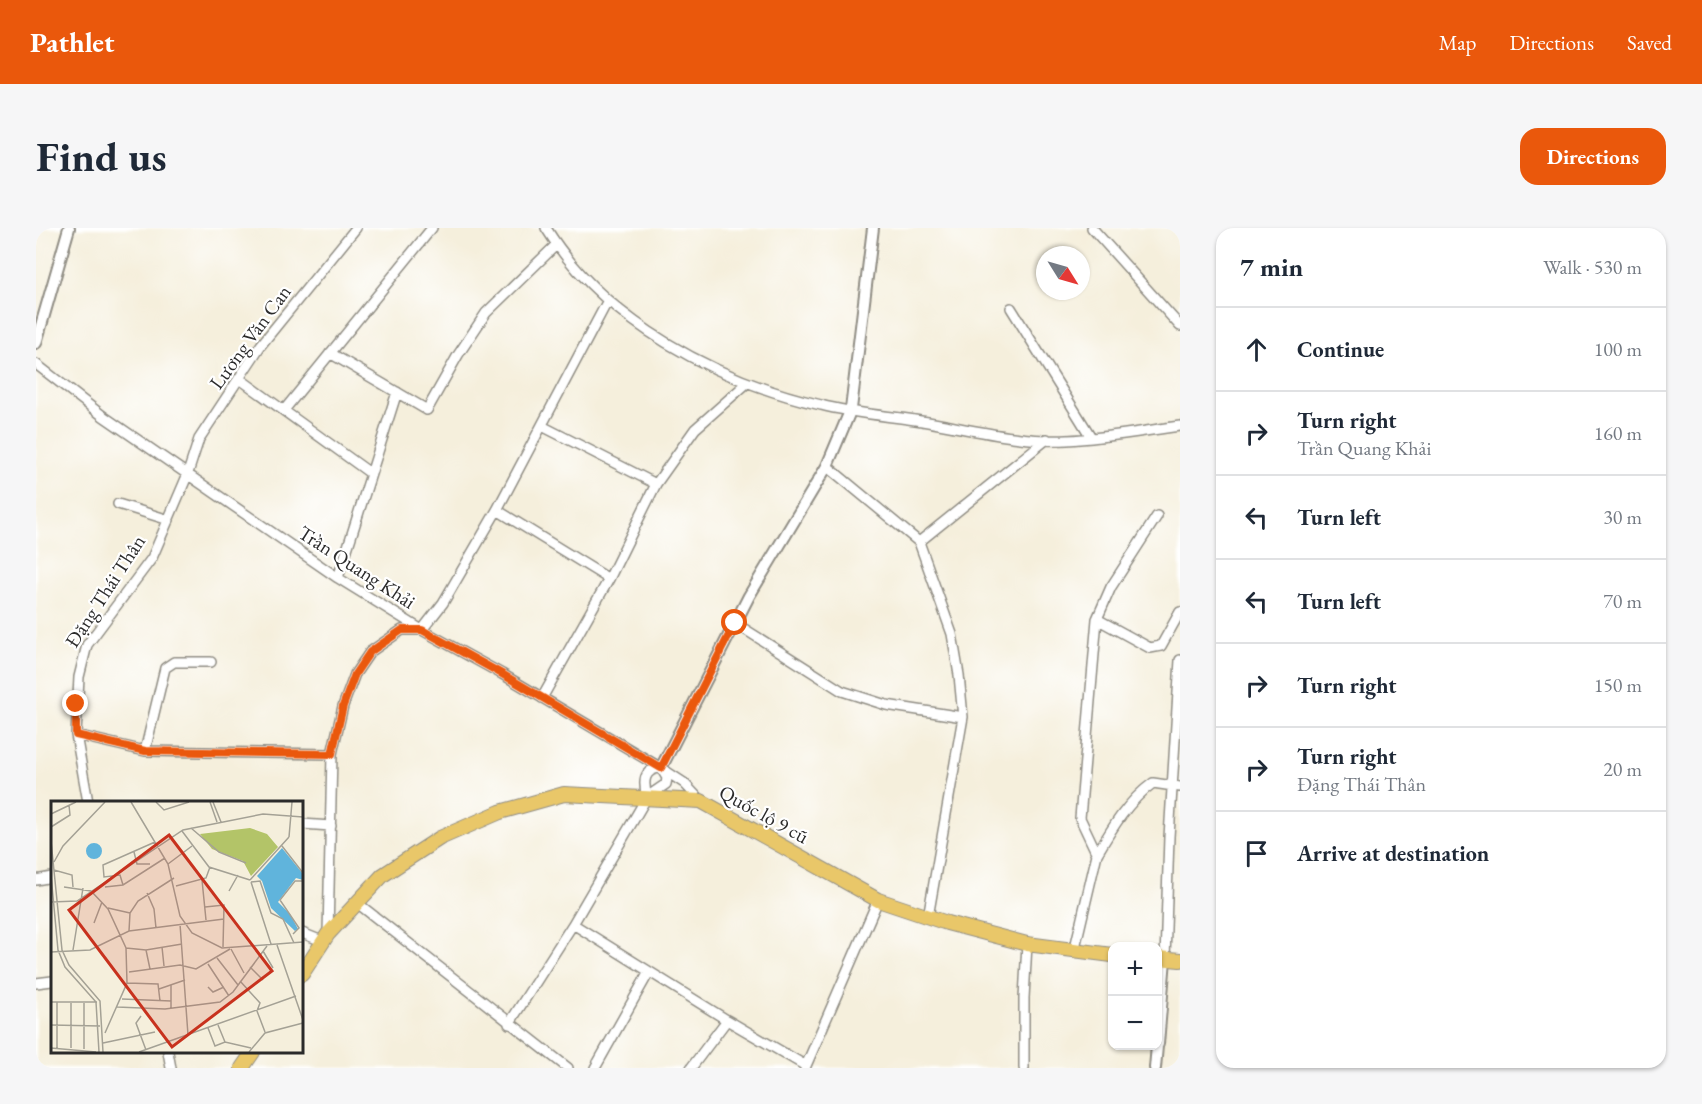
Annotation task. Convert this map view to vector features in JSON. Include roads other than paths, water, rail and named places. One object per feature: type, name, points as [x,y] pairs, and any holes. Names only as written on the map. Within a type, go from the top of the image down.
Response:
[{"type":"main road","name":"Quốc lộ 9 cũ","points":[[303,972],[325,938],[383,875],[440,838],[500,812],[564,794],[701,801],[878,900],[928,917],[1027,944],[1074,952],[1108,955]]},
{"type":"main road","points":[[1162,958],[1180,960]]},
{"type":"main road","points":[[242,1068],[252,1053]]},
{"type":"street","points":[[36,343],[69,228]]},
{"type":"street","name":"Lương Văn Can","points":[[188,476],[199,439],[261,345],[356,228]]},
{"type":"street","points":[[285,409],[432,228]]},
{"type":"street","points":[[546,228],[556,245],[607,302],[657,336],[746,384],[823,406],[1028,439],[1091,437],[1180,426]]},
{"type":"street","points":[[661,768],[735,623],[827,466],[851,409],[873,228]]},
{"type":"street","points":[[1092,228],[1180,326]]},
{"type":"street","points":[[330,352],[427,410],[458,355],[486,313],[556,245]]},
{"type":"street","points":[[303,933],[325,938],[332,754],[343,706],[355,674],[365,660],[394,634],[402,630],[422,630],[443,603],[497,510],[607,302]]},
{"type":"street","points":[[1011,308],[1091,437]]},
{"type":"street","name":"Trần Quang Khải","points":[[36,364],[103,416],[338,578],[422,630],[661,768],[684,783],[701,801]]},
{"type":"street","points":[[240,378],[370,473]]},
{"type":"street","points":[[542,698],[609,579],[656,484],[695,429],[746,384]]},
{"type":"street","points":[[338,578],[397,392]]},
{"type":"street","points":[[542,426],[656,484]]},
{"type":"street","points":[[919,542],[1047,439]]},
{"type":"street","points":[[827,466],[919,542],[952,634],[963,717],[928,917]]},
{"type":"street","name":"Đặng Thái Thân","points":[[88,801],[76,735],[79,677],[83,654],[107,617],[143,574],[188,476]]},
{"type":"street","points":[[118,504],[169,520]]},
{"type":"street","points":[[497,510],[609,579]]},
{"type":"street","points":[[1097,854],[1080,818],[1097,619],[1110,587],[1157,516]]},
{"type":"street","points":[[1097,619],[1150,648],[1156,648],[1161,646],[1180,612]]},
{"type":"street","points":[[735,623],[842,691],[886,705],[963,717]]},
{"type":"street","points":[[1162,947],[1176,786],[1180,660]]},
{"type":"street","points":[[145,751],[167,665],[174,662],[211,662]]},
{"type":"street","points":[[76,735],[145,751],[332,754]]},
{"type":"street","points":[[509,1024],[573,924],[647,797],[666,784],[667,778],[661,768]]},
{"type":"street","points":[[647,797],[644,784],[647,773],[652,769],[661,768]]},
{"type":"street","points":[[1074,952],[1097,854],[1127,808],[1141,792],[1153,783],[1176,786]]},
{"type":"street","points":[[303,824],[331,826]]},
{"type":"street","points":[[36,880],[51,877]]},
{"type":"street","points":[[573,924],[806,1067],[878,900]]},
{"type":"street","points":[[356,902],[568,1068]]},
{"type":"street","points":[[1024,1068],[1027,944]]},
{"type":"street","points":[[595,1068],[649,972]]},
{"type":"street","points":[[36,983],[51,981]]},
{"type":"street","points":[[691,1068],[727,1020]]},
{"type":"street","points":[[1155,1068],[1157,1050]]},
{"type":"street","points":[[168,1053],[171,1068]]}]
